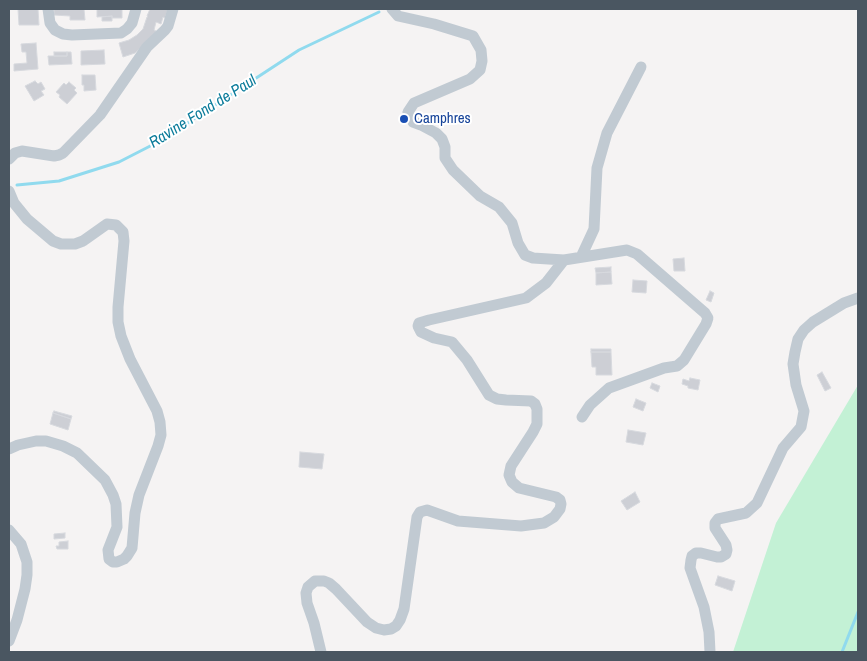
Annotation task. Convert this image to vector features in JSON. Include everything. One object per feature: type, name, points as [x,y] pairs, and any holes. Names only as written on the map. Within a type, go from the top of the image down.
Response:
[{"type":"street","points":[[48,9],[50,23],[55,30],[63,34],[72,35],[121,32],[132,23],[136,9]]},
{"type":"street","points":[[9,159],[15,153],[22,151],[54,156],[63,153],[100,114],[147,47],[166,30],[173,9]]},
{"type":"street","points":[[392,9],[398,16],[434,24],[473,36],[481,50],[482,61],[480,70],[470,78],[414,103],[408,112],[413,122],[442,138],[445,147],[445,158],[453,170],[480,196],[499,207],[512,223],[518,243],[525,255],[534,258],[564,260],[626,250],[637,254],[705,312],[708,318],[684,360],[677,366],[664,368],[608,388],[590,406],[582,418]]},
{"type":"street","points":[[581,257],[594,229],[597,168],[607,133],[641,67]]},
{"type":"street","points":[[9,191],[14,203],[27,219],[53,241],[60,244],[75,244],[107,224],[116,225],[122,232],[124,241],[118,322],[121,336],[130,358],[157,411],[160,422],[158,446],[140,495],[135,513],[132,548],[127,556],[117,562],[109,559],[108,550],[117,526],[116,504],[105,480],[77,453],[46,441],[36,441],[9,449]]},
{"type":"street","points":[[321,652],[307,603],[306,593],[308,587],[315,581],[329,583],[367,622],[376,628],[384,630],[396,626],[404,609],[416,517],[420,512],[427,510],[458,521],[521,526],[544,523],[554,517],[560,509],[560,500],[519,488],[512,482],[509,475],[511,466],[537,424],[535,404],[531,401],[497,399],[489,395],[467,360],[452,342],[434,338],[420,332],[418,326],[419,323],[429,320],[526,298],[546,283],[564,260]]},
{"type":"street","points":[[710,652],[709,632],[704,607],[690,568],[690,560],[696,553],[717,557],[726,554],[726,545],[715,528],[715,523],[718,519],[746,513],[757,503],[784,448],[800,427],[804,411],[796,385],[793,364],[798,339],[813,322],[844,303],[858,298]]},
{"type":"street","points":[[9,530],[21,544],[27,562],[25,589],[18,620],[9,641]]},
{"type":"green space","points":[[858,385],[858,652],[733,652],[776,523]]},
{"type":"building","points":[[18,9],[38,9],[39,25],[19,25]]},
{"type":"building","points":[[54,9],[84,9],[85,20],[70,20],[70,16],[54,15]]},
{"type":"building","points":[[97,9],[122,9],[122,18],[112,18],[112,16],[97,17]]},
{"type":"building","points":[[150,9],[168,9],[161,24],[156,22],[155,36],[135,53],[123,57],[119,43],[129,40],[143,29]]},
{"type":"building","points":[[112,16],[112,21],[102,21],[102,17]]},
{"type":"building","points":[[36,43],[38,69],[14,71],[14,64],[27,63],[26,52],[22,52],[21,44]]},
{"type":"building","points":[[104,50],[105,64],[81,65],[81,51]]},
{"type":"building","points":[[54,52],[67,52],[67,56],[54,56]]},
{"type":"building","points":[[67,52],[71,52],[72,64],[49,65],[48,56],[67,56]]},
{"type":"building","points":[[82,75],[95,75],[96,90],[84,91]]},
{"type":"building","points":[[35,81],[38,84],[41,82],[45,89],[41,91],[44,95],[34,101],[25,86]]},
{"type":"building","points":[[69,82],[76,88],[74,90],[77,93],[67,104],[56,92],[64,83],[66,85]]},
{"type":"building","points":[[684,258],[685,271],[674,271],[673,259]]},
{"type":"building","points":[[611,267],[611,272],[596,273],[595,268]]},
{"type":"building","points":[[611,272],[612,284],[596,285],[596,273]]},
{"type":"building","points":[[633,280],[647,281],[646,293],[632,292]]},
{"type":"building","points":[[710,291],[714,293],[711,302],[706,300]]},
{"type":"building","points":[[591,349],[611,349],[611,352],[591,352]]},
{"type":"building","points":[[591,352],[611,352],[612,375],[596,375],[596,367],[592,367]]},
{"type":"building","points":[[822,372],[831,388],[825,391],[817,375]]},
{"type":"building","points":[[690,378],[700,380],[698,390],[688,388],[688,386],[682,384],[683,379],[689,381]]},
{"type":"building","points":[[652,383],[660,386],[658,392],[650,388]]},
{"type":"building","points":[[636,399],[646,403],[643,411],[633,407]]},
{"type":"building","points":[[54,411],[72,416],[71,419],[53,413]]},
{"type":"building","points":[[53,413],[71,419],[68,430],[50,424]]},
{"type":"building","points":[[628,430],[646,433],[643,445],[626,442]]},
{"type":"building","points":[[300,452],[324,454],[322,469],[299,467]]},
{"type":"building","points":[[635,492],[640,502],[627,510],[621,501]]},
{"type":"building","points":[[65,533],[65,538],[54,539],[54,534]]},
{"type":"building","points":[[68,541],[68,549],[57,549],[56,546],[59,546],[59,542]]},
{"type":"building","points":[[718,576],[735,581],[732,591],[715,585]]},
{"type":"waterway","name":"Ravine Fond de Paul","points":[[17,185],[59,181],[119,162],[160,141],[299,50],[379,12]]},
{"type":"waterway","points":[[842,652],[858,612]]},
{"type":"place","name":"Camphres","points":[[404,119]]}]
